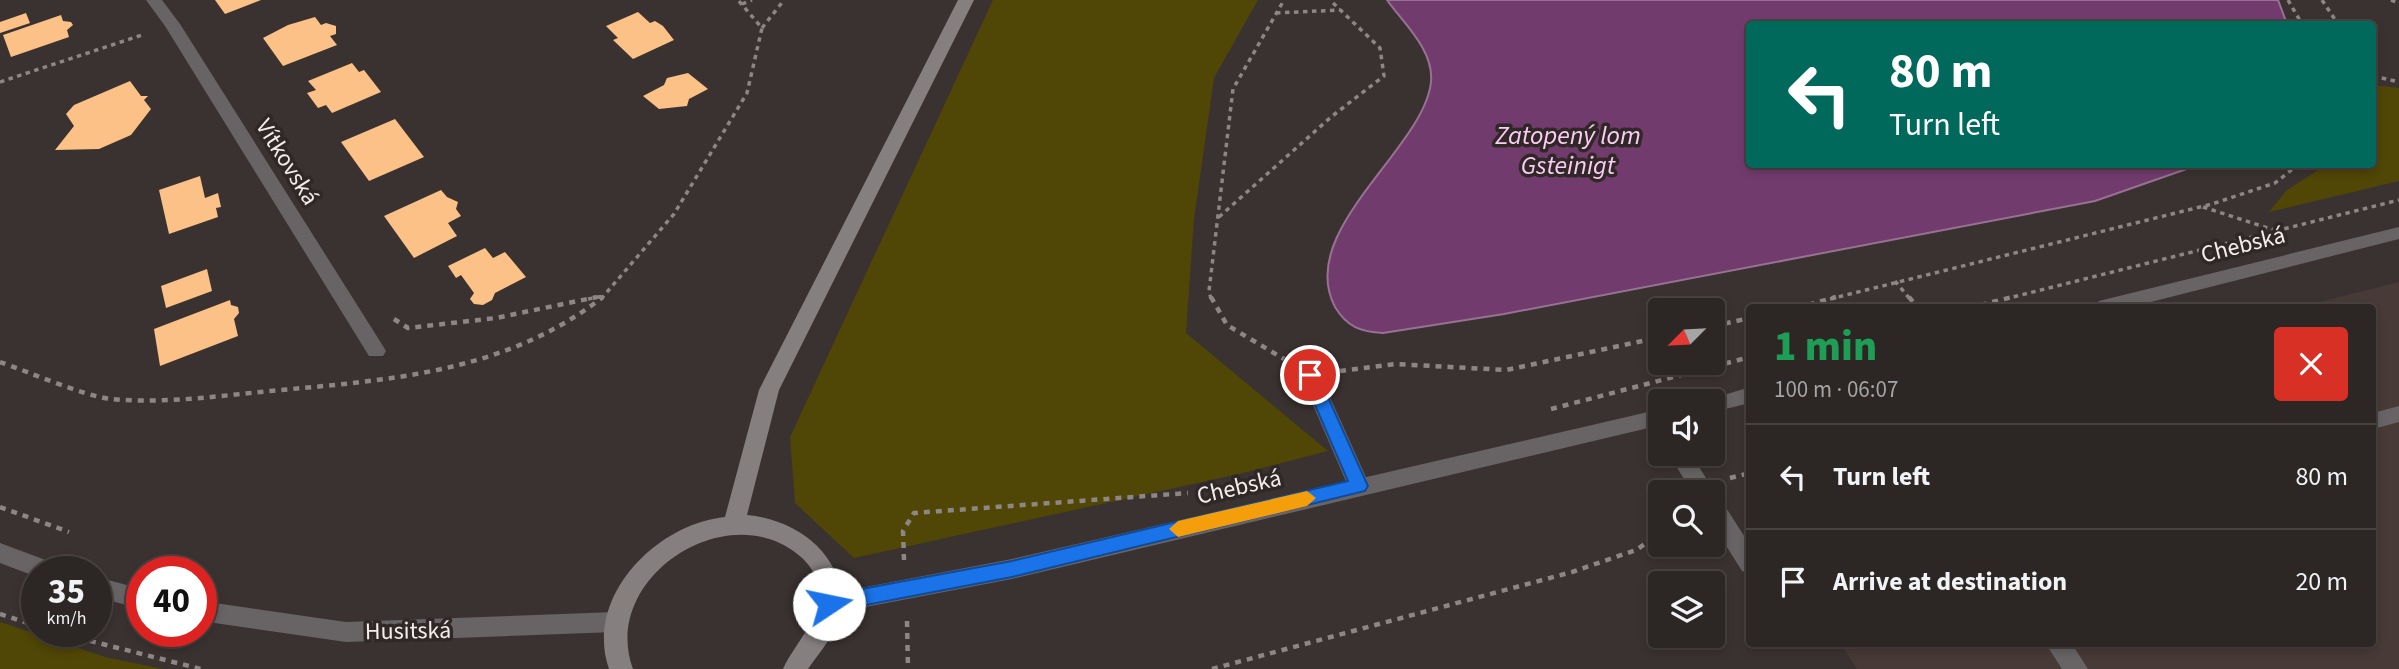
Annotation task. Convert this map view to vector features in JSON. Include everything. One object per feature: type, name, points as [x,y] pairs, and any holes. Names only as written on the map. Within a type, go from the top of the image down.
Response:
[{"type":"main road","points":[[734,523],[769,390],[967,0]]},
{"type":"main road","points":[[621,669],[614,645],[615,622],[624,597],[639,575],[658,555],[682,539],[708,528],[734,523],[761,523],[785,530],[804,541],[819,559],[828,580],[829,604],[822,630],[807,656],[795,669]]},
{"type":"street","name":"Vítkovská","points":[[154,0],[172,24],[376,351]]},
{"type":"street","name":"Chebská","points":[[2115,304],[2399,233]]},
{"type":"street","points":[[1310,375],[1359,486]]},
{"type":"street","points":[[1725,401],[1746,396]]},
{"type":"street","points":[[2376,420],[2399,414]]},
{"type":"street","name":"Chebská","points":[[829,604],[1012,569],[1359,486],[1648,423]]},
{"type":"street","points":[[1725,525],[1746,558]]},
{"type":"street","points":[[0,553],[21,561]]},
{"type":"street","name":"Husitská","points":[[217,613],[346,632],[432,631],[615,622]]},
{"type":"street","points":[[2060,647],[2076,669]]},
{"type":"path","points":[[752,0],[740,2],[762,29]]},
{"type":"path","points":[[0,362],[108,399],[167,401],[386,380],[459,366],[535,341],[576,319],[605,296],[674,214],[747,93],[762,29],[784,0]]},
{"type":"path","points":[[1284,0],[1233,89],[1209,291],[1212,308],[1221,323],[1310,375],[1395,364],[1506,370],[1648,340]]},
{"type":"path","points":[[1219,217],[1331,117],[1384,76],[1380,48],[1330,0]]},
{"type":"path","points":[[2288,0],[2300,21]]},
{"type":"path","points":[[2322,0],[2336,21]]},
{"type":"path","points":[[2391,0],[2399,3]]},
{"type":"path","points":[[1276,13],[1341,9]]},
{"type":"path","points":[[0,82],[172,24]]},
{"type":"path","points":[[2376,77],[2399,82]]},
{"type":"path","points":[[1812,304],[1895,281],[2203,207],[2274,183],[2294,168]]},
{"type":"path","points":[[1985,304],[2399,200]]},
{"type":"path","points":[[2203,207],[2275,231]]},
{"type":"path","points":[[1895,281],[1915,304]]},
{"type":"path","points":[[388,312],[408,328],[496,318],[605,296]]},
{"type":"path","points":[[1726,323],[1746,319]]},
{"type":"path","points":[[1549,410],[1746,358]]},
{"type":"path","points":[[1030,503],[1199,491]]},
{"type":"path","points":[[0,507],[69,532]]},
{"type":"path","points":[[1212,669],[1572,572],[1636,550],[1648,542]]},
{"type":"path","points":[[0,614],[21,621]]},
{"type":"path","points":[[109,647],[201,669]]},
{"type":"shaded area","points":[[993,0],[1258,0],[1214,78],[1194,219],[1186,333],[1328,451],[1239,474],[854,558],[795,503],[790,437]]},
{"type":"shaded area","points":[[2376,85],[2399,88],[2399,181],[2269,212],[2287,190],[2321,168],[2376,168]]},
{"type":"shaded area","points":[[2399,282],[2399,669],[1857,669],[1843,647],[2376,647],[2376,304],[2312,304]]},
{"type":"shaded area","points":[[0,622],[21,629],[21,647],[75,647],[105,657],[163,669],[0,669]]},
{"type":"water","name":"Zatopený lom Gsteinigt","points":[[1387,0],[2278,0],[2286,21],[1746,21],[1746,168],[2189,168],[2095,201],[1504,314],[1383,333],[1361,330],[1344,319],[1335,307],[1327,278],[1332,249],[1346,220],[1407,135],[1423,108],[1431,82],[1431,70],[1423,48]]},
{"type":"building","points":[[215,0],[261,0],[225,14]]},
{"type":"building","points":[[638,12],[650,23],[655,21],[663,26],[674,40],[633,59],[613,40],[618,38],[606,26]]},
{"type":"building","points":[[26,13],[30,23],[0,33],[0,22]]},
{"type":"building","points":[[61,15],[63,21],[73,25],[67,30],[69,37],[11,57],[3,35]]},
{"type":"building","points":[[315,17],[321,25],[326,23],[336,26],[336,34],[330,36],[337,45],[283,66],[263,38],[288,25]]},
{"type":"building","points":[[352,63],[359,72],[364,70],[381,92],[332,113],[326,105],[318,108],[307,93],[316,90],[308,81]]},
{"type":"building","points":[[688,73],[708,89],[689,99],[687,106],[659,109],[643,96],[664,85],[667,78]]},
{"type":"building","points":[[130,81],[141,96],[148,96],[144,100],[151,109],[131,135],[99,149],[55,150],[74,126],[66,114],[74,105]]},
{"type":"building","points":[[395,119],[424,157],[369,181],[341,142]]},
{"type":"building","points":[[200,176],[205,198],[218,193],[221,207],[216,208],[218,217],[169,234],[159,190]]},
{"type":"building","points":[[441,190],[447,197],[458,202],[456,209],[461,216],[448,223],[457,236],[414,258],[384,216]]},
{"type":"building","points":[[485,248],[493,258],[505,252],[526,277],[495,293],[492,300],[483,305],[474,304],[470,299],[474,293],[461,275],[456,278],[448,266]]},
{"type":"building","points":[[207,269],[212,291],[166,308],[161,286]]},
{"type":"building","points":[[230,300],[231,305],[238,307],[239,313],[234,319],[238,336],[160,366],[154,329]]},
{"type":"slow traffic","points":[[1178,529],[1307,498]]},
{"type":"route","points":[[829,604],[1012,569],[1359,486],[1310,375]]}]
